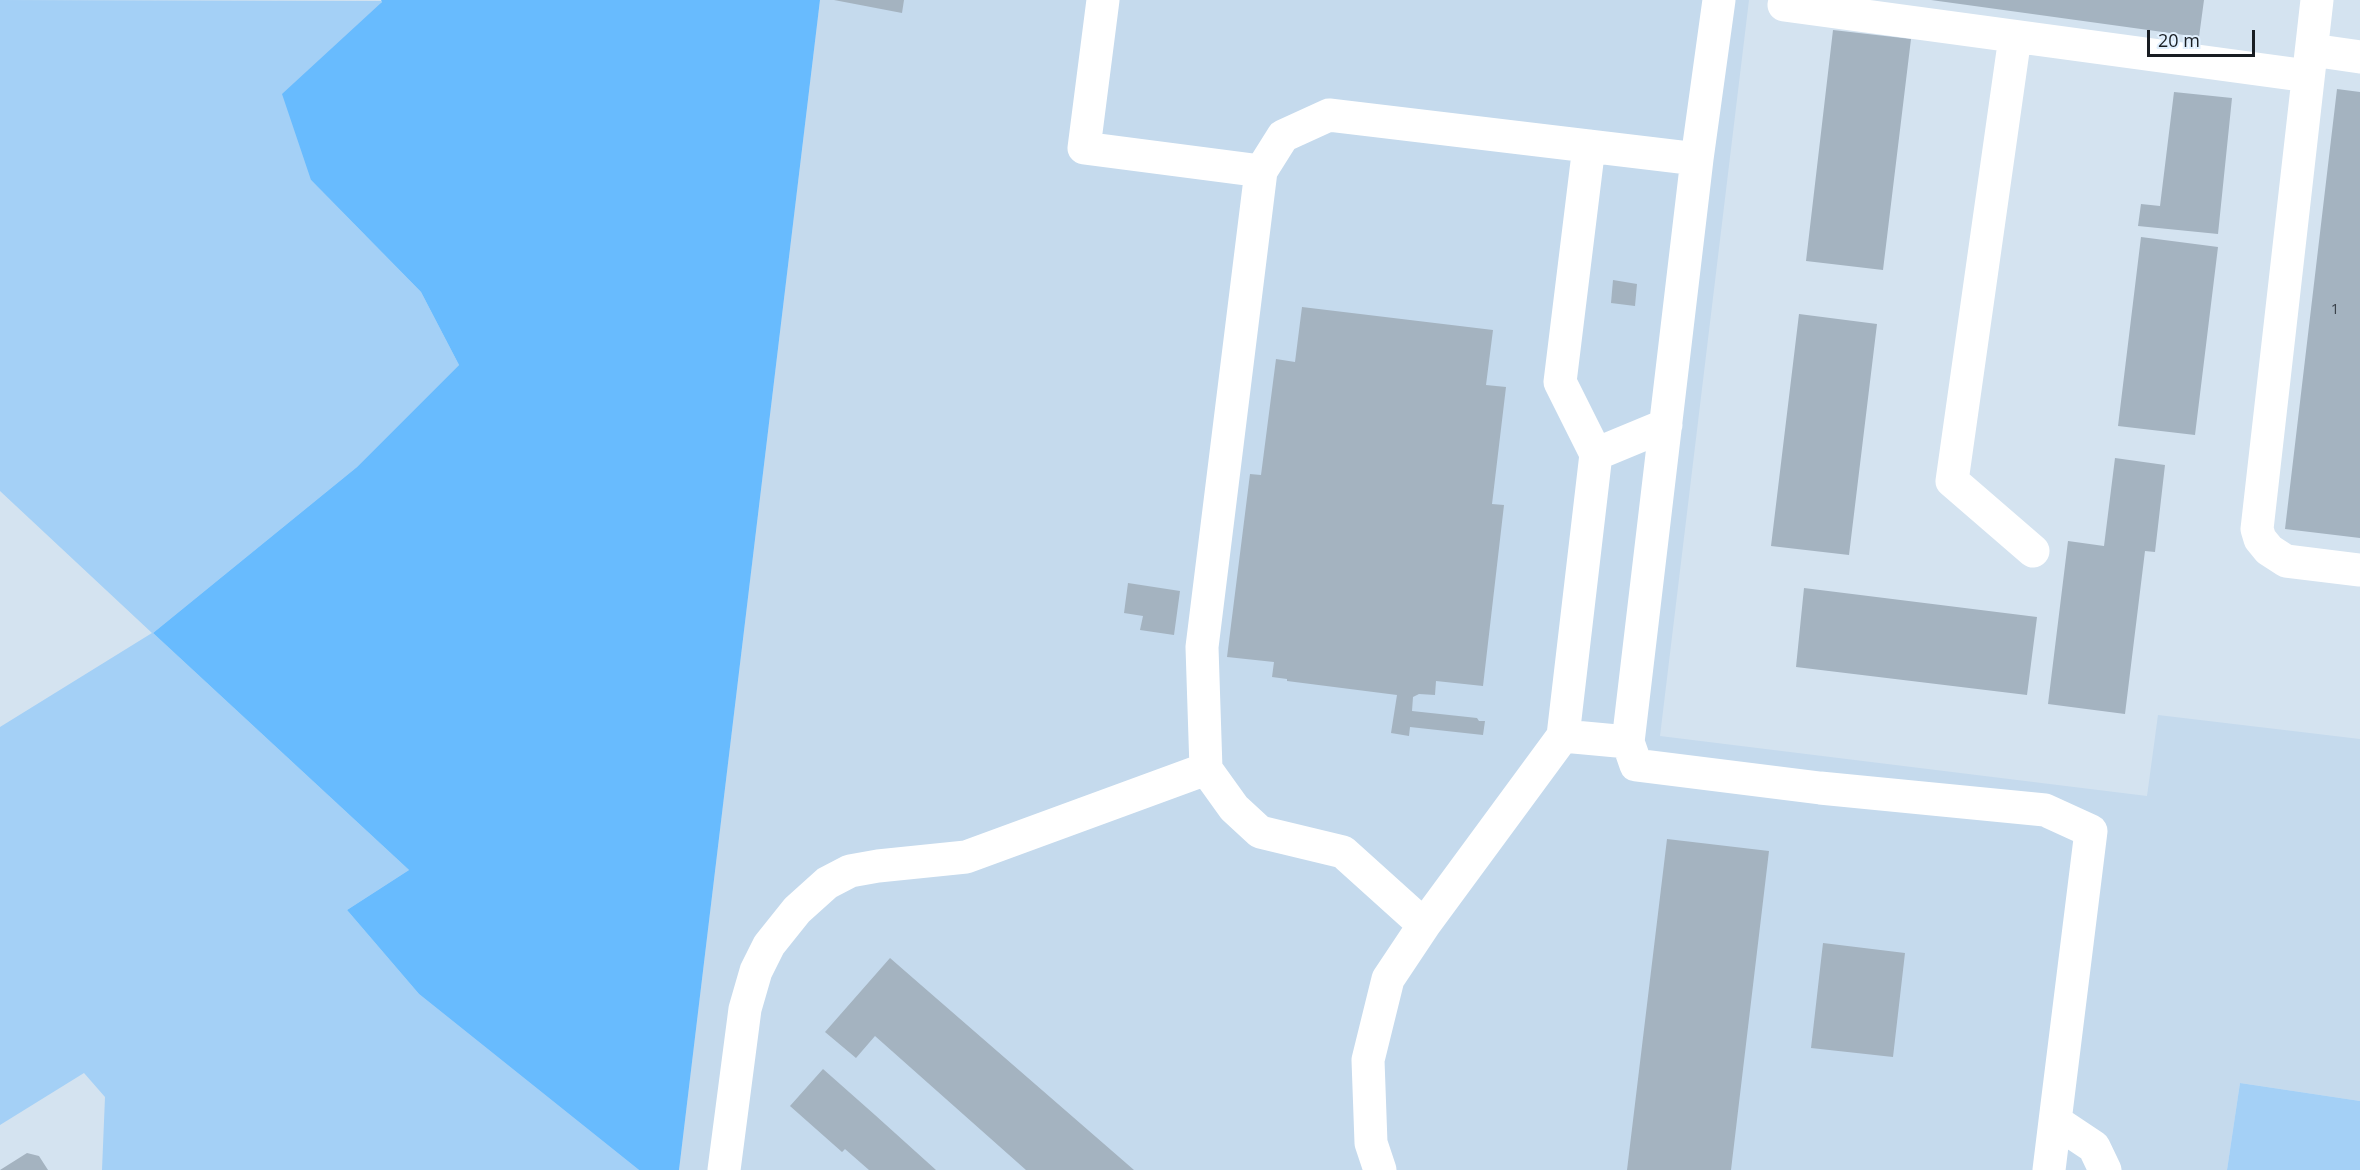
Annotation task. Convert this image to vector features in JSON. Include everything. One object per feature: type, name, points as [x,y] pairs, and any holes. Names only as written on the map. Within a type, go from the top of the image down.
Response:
[{"type":"lane","points":[[1103,0],[1084,148],[1261,171]]},
{"type":"lane","points":[[1719,0],[1697,159],[1628,742],[1636,765],[1820,788],[2045,810],[2091,831],[2049,1170]]},
{"type":"lane","points":[[2318,0],[2257,529],[2260,539],[2286,561],[2360,570]]},
{"type":"lane","points":[[1784,5],[2015,37],[2310,63],[2360,57]]},
{"type":"lane","points":[[2015,37],[1953,481],[2033,551]]},
{"type":"lane","points":[[1424,925],[1343,852],[1260,832],[1234,808],[1206,768],[1202,648],[1261,171],[1283,136],[1329,115],[1697,159]]},
{"type":"lane","points":[[1380,1170],[1371,1143],[1368,1060],[1388,980],[1424,925],[1563,736],[1596,454],[1560,382],[1589,146]]},
{"type":"lane","points":[[1596,454],[1666,425]]},
{"type":"lane","points":[[1563,736],[1628,742]]},
{"type":"lane","points":[[724,1170],[745,1009],[756,971],[769,945],[790,919],[827,883],[850,871],[966,857],[1206,768]]},
{"type":"lane","points":[[2055,1121],[2094,1147],[2105,1170]]},
{"type":"shaded area","points":[[0,0],[382,1],[311,180],[421,292],[459,365],[357,467],[153,633],[409,870],[347,910],[419,994],[639,1170],[102,1170],[105,1097],[84,1073],[0,1125],[0,727],[152,633],[0,491]]},
{"type":"shaded area","points":[[381,0],[820,0],[679,1170],[639,1170],[419,994],[347,910],[409,870],[153,633],[357,467],[459,365],[421,292],[311,180],[282,94],[382,2]]},
{"type":"shaded area","points":[[820,0],[1749,0],[1660,736],[2147,796],[2158,715],[2360,739],[2360,1101],[2240,1083],[2227,1170],[679,1170]]},
{"type":"shaded area","points":[[2240,1083],[2360,1101],[2360,1170],[2227,1170]]},
{"type":"building","points":[[834,0],[904,0],[902,13]]},
{"type":"building","points":[[1931,0],[2204,0],[2199,37]]},
{"type":"building","points":[[1833,30],[1911,39],[1883,270],[1806,261]]},
{"type":"building","points":[[2337,89],[2360,92],[2360,538],[2285,529]]},
{"type":"building","points":[[2174,92],[2232,98],[2218,234],[2138,226],[2141,204],[2160,206]]},
{"type":"building","points":[[2141,237],[2218,247],[2195,435],[2118,426]]},
{"type":"building","points":[[1613,280],[1637,284],[1635,306],[1611,303]]},
{"type":"building","points":[[1302,307],[1493,330],[1486,385],[1506,387],[1492,504],[1504,505],[1483,686],[1436,681],[1435,695],[1419,694],[1413,697],[1412,711],[1477,718],[1479,721],[1485,721],[1483,735],[1410,727],[1409,736],[1391,733],[1397,695],[1287,681],[1287,679],[1272,677],[1274,662],[1227,657],[1250,474],[1261,475],[1276,359],[1295,362]]},
{"type":"building","points":[[1799,314],[1877,324],[1849,555],[1771,546]]},
{"type":"building","points":[[2115,458],[2165,465],[2155,552],[2145,551],[2125,714],[2048,704],[2068,541],[2104,546]]},
{"type":"building","points":[[1128,583],[1180,591],[1174,635],[1140,630],[1143,616],[1124,613]]},
{"type":"building","points":[[1804,588],[2037,617],[2027,695],[1796,667]]},
{"type":"building","points":[[1667,839],[1769,851],[1731,1170],[1627,1170]]},
{"type":"building","points":[[1823,943],[1905,953],[1893,1057],[1811,1048]]},
{"type":"building","points":[[890,958],[1134,1170],[1026,1170],[875,1036],[856,1058],[825,1032]]},
{"type":"building","points":[[823,1069],[936,1170],[869,1170],[845,1149],[842,1152],[790,1106]]},
{"type":"building","points":[[27,1153],[39,1156],[48,1170],[0,1170]]}]
